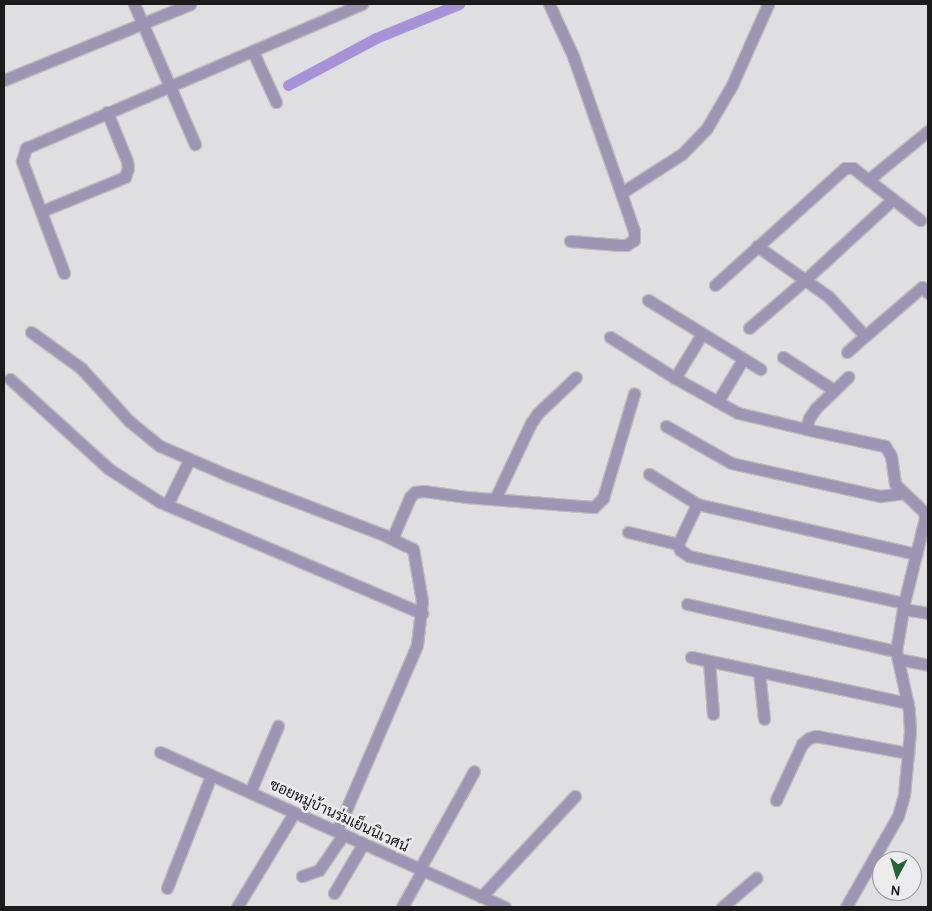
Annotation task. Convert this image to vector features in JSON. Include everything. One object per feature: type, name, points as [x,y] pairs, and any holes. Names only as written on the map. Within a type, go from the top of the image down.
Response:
[{"type":"street","points":[[134,4],[195,144]]},
{"type":"street","points":[[4,80],[190,4]]},
{"type":"street","points":[[64,273],[22,161],[26,148],[107,112],[253,52],[359,4]]},
{"type":"street","points":[[549,4],[573,56],[634,231],[634,240],[626,245],[570,241]]},
{"type":"street","points":[[621,194],[682,154],[707,128],[732,85],[768,4]]},
{"type":"street","points":[[253,52],[276,102]]},
{"type":"street","points":[[42,211],[125,177],[128,168],[127,161],[107,112]]},
{"type":"street","points":[[868,180],[928,131]]},
{"type":"street","points":[[715,285],[844,168],[852,168],[920,220]]},
{"type":"street","points":[[749,328],[806,279],[893,199]]},
{"type":"street","points":[[757,246],[806,279],[842,309],[865,336]]},
{"type":"street","points":[[847,352],[926,287]]},
{"type":"street","points":[[648,300],[760,369]]},
{"type":"street","points":[[31,332],[81,368],[145,436],[189,460],[392,538],[410,546],[415,552],[422,613],[411,660],[340,833],[319,870],[302,876]]},
{"type":"street","points":[[675,378],[702,334]]},
{"type":"street","points":[[610,337],[675,378],[738,413],[886,446],[891,456],[896,484],[924,512],[904,606],[897,655],[908,703],[908,754],[904,795],[898,816],[846,907]]},
{"type":"street","points":[[783,357],[834,390]]},
{"type":"street","points":[[718,401],[743,359]]},
{"type":"street","points":[[495,499],[530,423],[576,377]]},
{"type":"street","points":[[806,429],[809,418],[816,408],[848,377]]},
{"type":"street","points":[[10,378],[109,469],[167,505],[422,613]]},
{"type":"street","points":[[392,538],[410,497],[415,492],[424,491],[466,498],[587,508],[599,504],[604,498],[634,394]]},
{"type":"street","points":[[666,426],[731,463],[880,496],[903,493]]},
{"type":"street","points":[[167,505],[189,460]]},
{"type":"street","points":[[649,474],[697,504],[916,554]]},
{"type":"street","points":[[697,504],[678,544],[680,550],[689,556],[904,606],[928,614]]},
{"type":"street","points":[[628,532],[678,544]]},
{"type":"street","points":[[687,604],[897,655],[928,665]]},
{"type":"street","points":[[690,657],[908,703]]},
{"type":"street","points":[[709,661],[713,714]]},
{"type":"street","points":[[760,672],[764,719]]},
{"type":"street","points":[[250,792],[278,726]]},
{"type":"street","points":[[776,800],[802,744],[809,738],[816,736],[908,754]]},
{"type":"street","name":"ซอยหมู่บ้านร่มเย็นนิเวศน์","points":[[160,752],[420,871],[505,907]]},
{"type":"street","points":[[402,907],[474,771]]},
{"type":"street","points":[[167,888],[211,776]]},
{"type":"street","points":[[481,897],[574,796]]},
{"type":"street","points":[[237,907],[294,813]]},
{"type":"street","points":[[334,893],[363,844]]},
{"type":"street","points":[[722,907],[756,878]]},
{"type":"waterway","points":[[288,85],[376,38],[459,4]]}]
